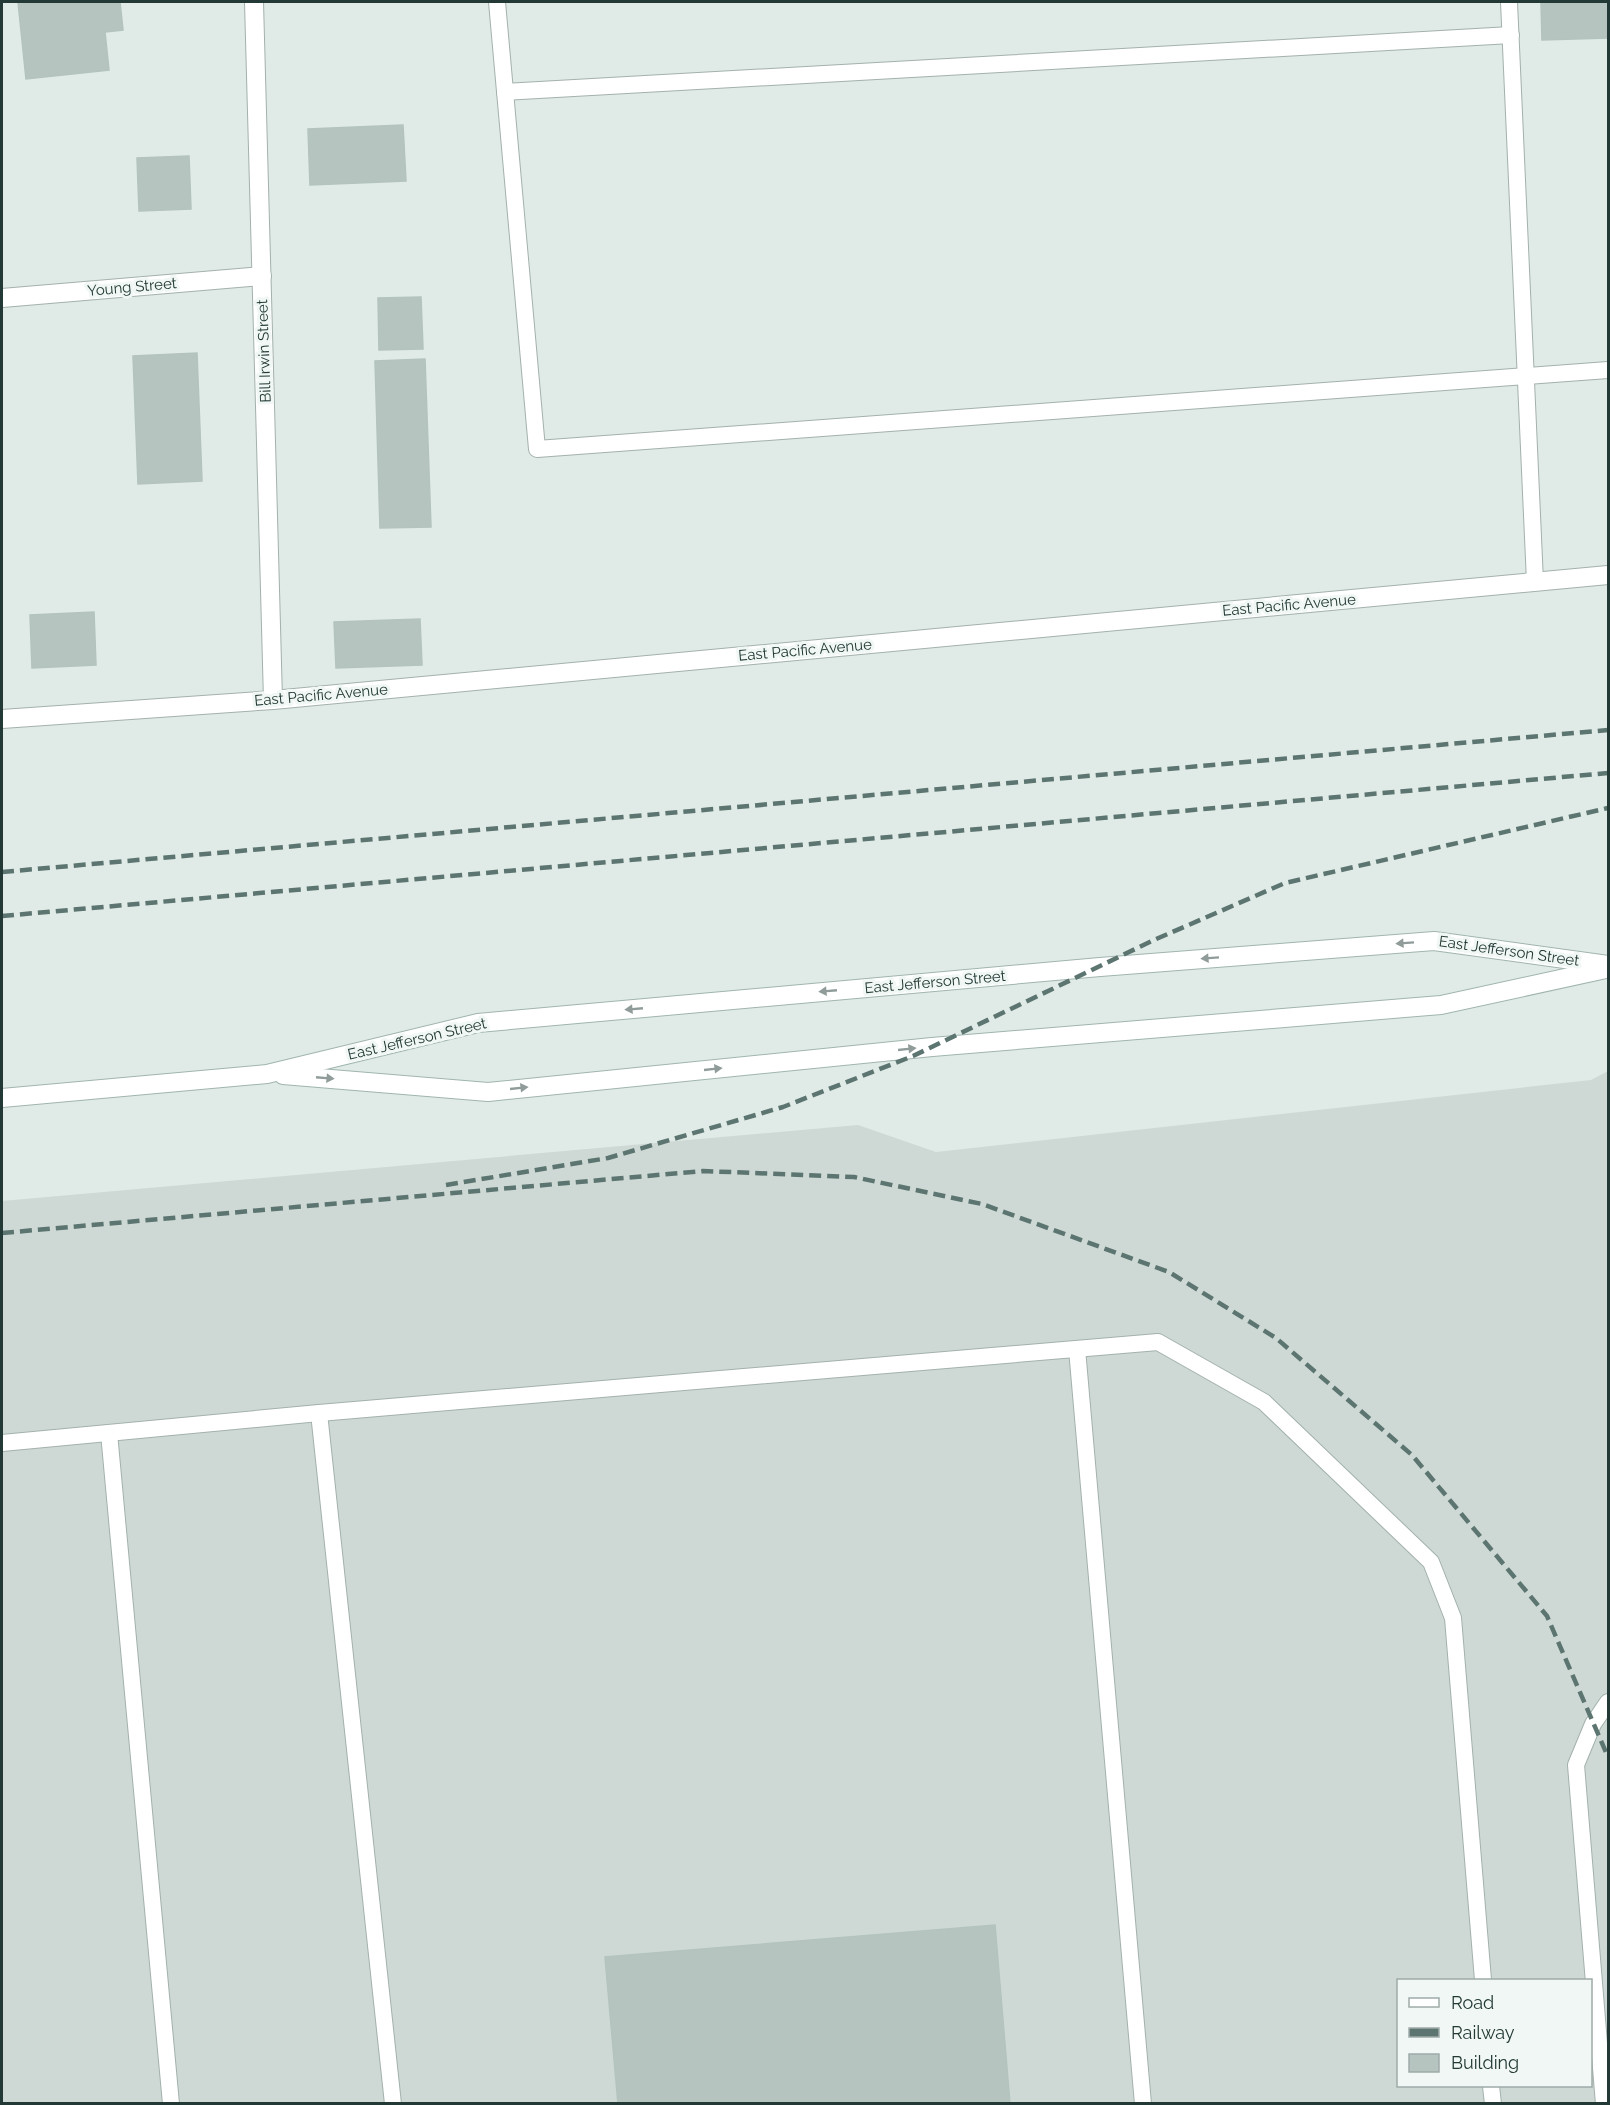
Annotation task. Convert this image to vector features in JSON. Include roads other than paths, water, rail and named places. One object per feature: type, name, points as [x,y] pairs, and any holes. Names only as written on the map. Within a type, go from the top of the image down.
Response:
[{"type":"main road","name":"Bill Irwin Street","points":[[254,2],[273,700]]},
{"type":"main road","name":"Young Street","points":[[2,298],[262,276]]},
{"type":"main road","name":"East Pacific Avenue","points":[[2,719],[273,700],[1608,575]]},
{"type":"main road","name":"East Jefferson Street","points":[[2,1098],[267,1074],[478,1023],[1112,966],[1434,940],[1608,967]]},
{"type":"main road","name":"East Jefferson Street","points":[[267,1074],[488,1092],[932,1047],[1442,1005],[1608,967]]},
{"type":"lane","points":[[497,2],[537,449],[1608,369]]},
{"type":"lane","points":[[1509,2],[1535,582]]},
{"type":"lane","points":[[505,92],[1511,35]]},
{"type":"lane","points":[[2,1443],[319,1413],[1158,1342],[1264,1402],[1431,1562],[1453,1618],[1483,1979]]},
{"type":"lane","points":[[1077,1349],[1143,2103]]},
{"type":"lane","points":[[319,1413],[393,2103]]},
{"type":"lane","points":[[109,1433],[171,2103]]},
{"type":"lane","points":[[1604,2103],[1576,1765],[1593,1724],[1608,1702]]},
{"type":"lane","points":[[1491,2087],[1493,2103]]},
{"type":"railway","points":[[2,872],[1608,730]]},
{"type":"railway","points":[[2,916],[1608,773]]},
{"type":"railway","points":[[446,1185],[608,1158],[783,1107],[913,1056],[1154,940],[1285,883],[1608,808]]},
{"type":"railway","points":[[2,1233],[703,1171],[854,1177],[982,1204],[1169,1272],[1276,1338],[1412,1455],[1547,1616],[1608,1757]]}]
